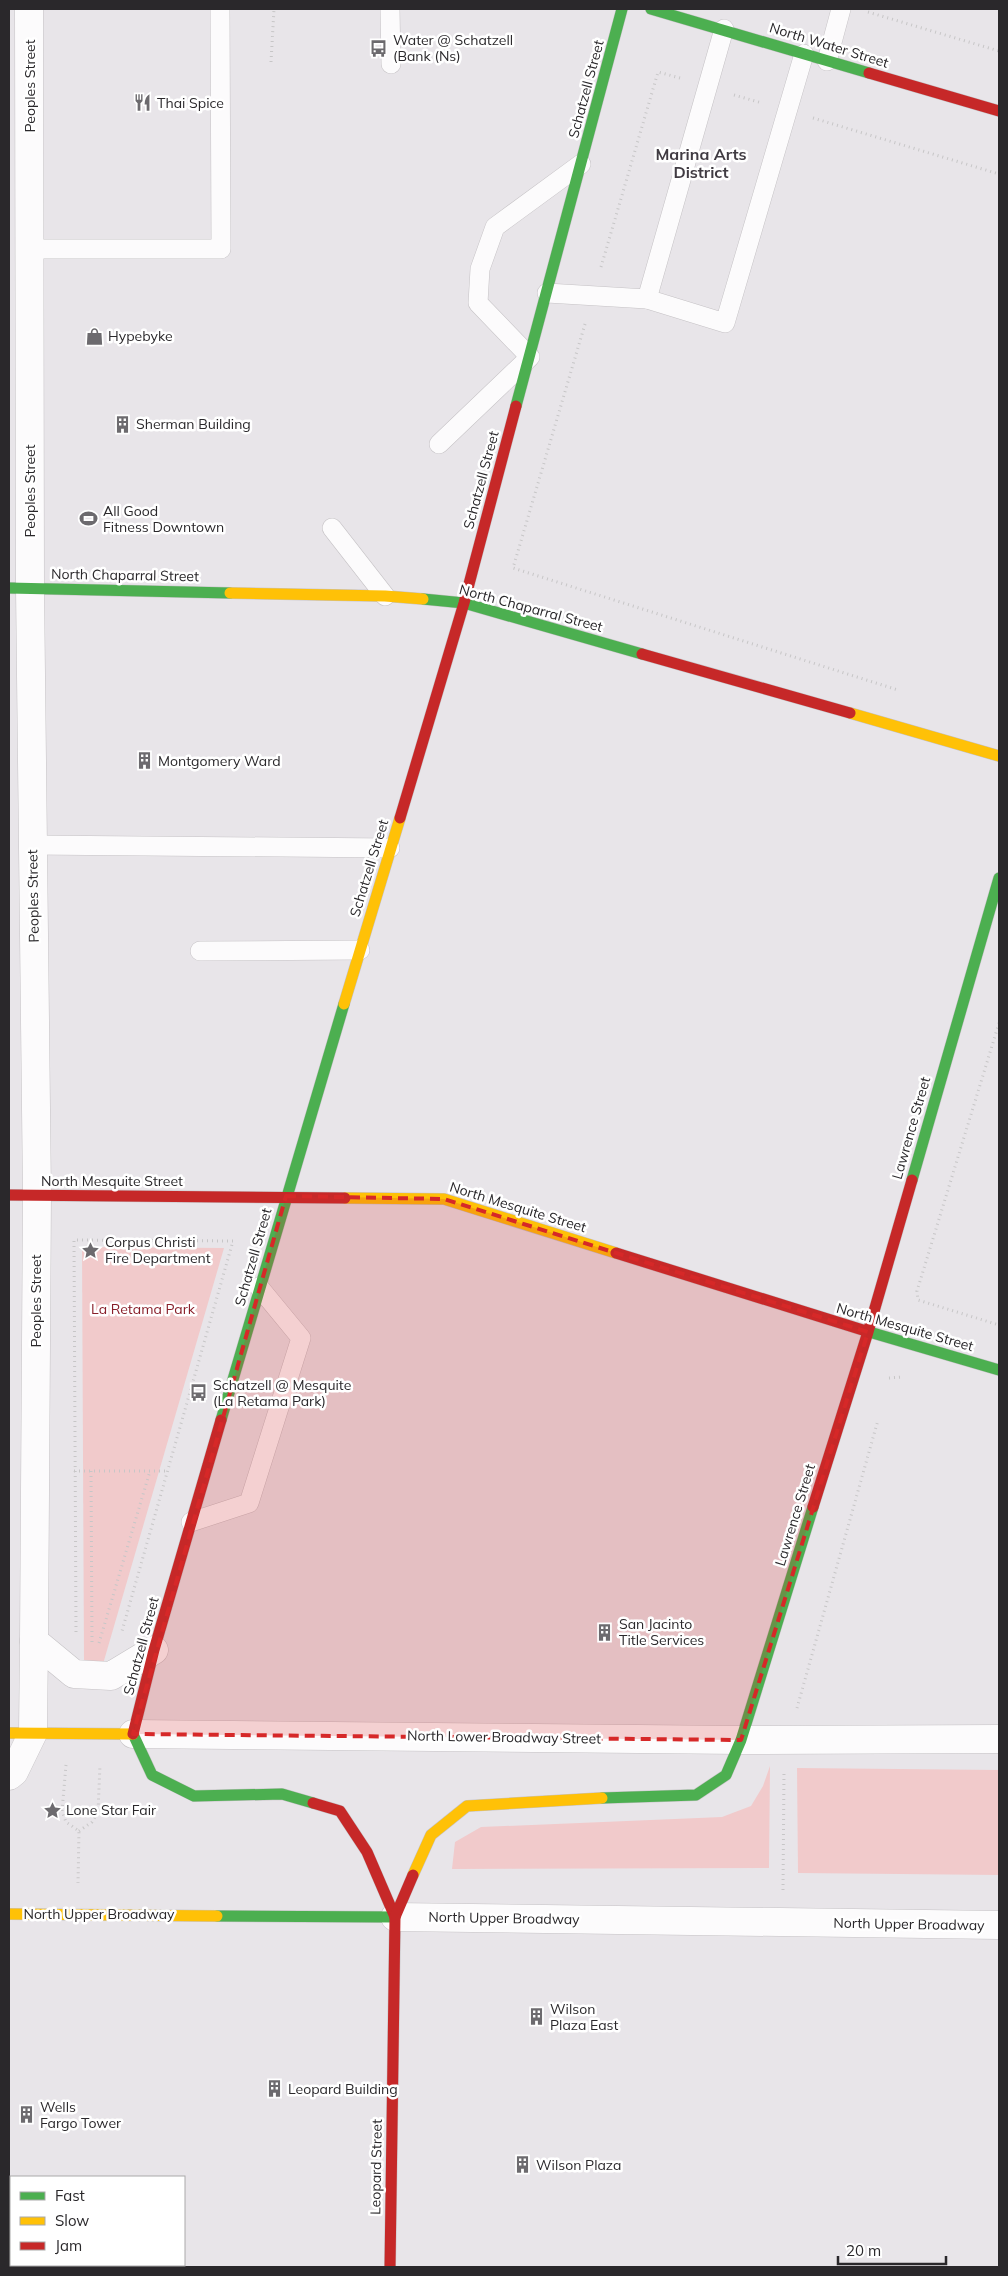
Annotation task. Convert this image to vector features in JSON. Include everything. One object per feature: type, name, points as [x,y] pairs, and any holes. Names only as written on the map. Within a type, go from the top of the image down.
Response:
[{"type":"main road","name":"Schatzell Street","points":[[133,1734],[154,1650],[259,1287],[464,603],[622,9]]},
{"type":"main road","name":"North Water Street","points":[[651,9],[724,29],[999,112]]},
{"type":"main road","name":"North Chaparral Street","points":[[19,588],[386,596],[464,603],[999,756]]},
{"type":"main road","name":"Lawrence Street","points":[[395,1917],[431,1835],[467,1806],[659,1795],[696,1795],[726,1775],[742,1740],[868,1332],[999,878]]},
{"type":"main road","name":"North Mesquite Street","points":[[9,1195],[286,1196],[444,1199],[868,1332],[999,1370]]},
{"type":"main road","name":"North Lower Broadway Street","points":[[21,1733],[133,1734]]},
{"type":"main road","points":[[133,1734],[152,1774],[194,1796],[282,1794],[340,1811],[367,1852],[395,1917]]},
{"type":"main road","name":"North Upper Broadway","points":[[9,1914],[395,1917]]},
{"type":"main road","name":"Leopard Street","points":[[390,2267],[395,1917]]},
{"type":"street","name":"Peoples Street","points":[[9,1776],[14,1772],[34,1641],[37,1196],[32,845],[19,588],[30,249],[29,9]]},
{"type":"street","points":[[34,1641],[74,1674],[112,1676],[154,1650]]},
{"type":"street","name":"North Lower Broadway Street","points":[[133,1734],[742,1740],[999,1739]]},
{"type":"street","name":"North Upper Broadway","points":[[395,1917],[999,1925]]},
{"type":"lane","points":[[30,249],[221,249],[220,9]]},
{"type":"lane","points":[[390,9],[391,64]]},
{"type":"lane","points":[[826,60],[841,9]]},
{"type":"lane","points":[[647,298],[724,29]]},
{"type":"lane","points":[[547,293],[647,298],[725,323],[804,54]]},
{"type":"lane","points":[[439,444],[530,356],[478,303],[480,269],[495,227],[581,164]]},
{"type":"lane","points":[[332,528],[386,596]]},
{"type":"lane","points":[[32,845],[390,848]]},
{"type":"lane","points":[[200,951],[360,950]]},
{"type":"lane","points":[[191,1522],[249,1503],[301,1338],[259,1287]]},
{"type":"path","points":[[271,62],[274,9]]},
{"type":"path","points":[[859,9],[999,51]]},
{"type":"path","points":[[906,693],[513,568],[658,72],[999,174]]},
{"type":"path","points":[[999,1023],[917,1291],[918,1300],[999,1325]]},
{"type":"path","points":[[74,1674],[74,1240],[233,1240],[114,1659],[112,1676]]},
{"type":"path","points":[[887,1387],[890,1377],[906,1378]]},
{"type":"path","points":[[796,1712],[879,1415]]},
{"type":"path","points":[[74,1471],[168,1471]]},
{"type":"path","points":[[98,1644],[150,1471]]},
{"type":"path","points":[[91,1472],[92,1644]]},
{"type":"path","points":[[69,1733],[62,1811],[66,1822],[79,1831]]},
{"type":"path","points":[[79,1831],[92,1822],[98,1812],[102,1734]]},
{"type":"path","points":[[784,1769],[784,1873]]},
{"type":"path","points":[[78,1867],[79,1831]]},
{"type":"highlighted area","points":[[286,1196],[444,1199],[868,1332],[741,1740],[133,1734]]},
{"type":"green space","name":"La Retama Park","points":[[82,1247],[224,1248],[103,1664],[84,1663]]},
{"type":"green space","points":[[770,1766],[769,1868],[452,1869],[455,1842],[481,1827],[722,1817],[751,1806],[763,1786]]},
{"type":"green space","points":[[797,1768],[999,1770],[999,1875],[798,1873]]},
{"type":"traffic: fast","points":[[516,406],[622,9]]},
{"type":"traffic: fast","points":[[651,9],[869,73]]},
{"type":"traffic: fast","points":[[9,588],[230,593]]},
{"type":"traffic: fast","points":[[423,599],[464,603],[642,654]]},
{"type":"traffic: fast","points":[[912,1180],[999,878]]},
{"type":"traffic: fast","points":[[221,1420],[344,1004]]},
{"type":"traffic: fast","points":[[866,1331],[999,1370]]},
{"type":"traffic: fast","points":[[602,1798],[696,1795],[726,1775],[741,1740],[813,1507]]},
{"type":"traffic: fast","points":[[133,1734],[152,1775],[194,1796],[282,1794],[313,1803]]},
{"type":"traffic: fast","points":[[217,1916],[395,1917]]},
{"type":"traffic: slow","points":[[230,593],[385,596],[423,599]]},
{"type":"traffic: slow","points":[[850,713],[999,756]]},
{"type":"traffic: slow","points":[[344,1004],[400,818]]},
{"type":"traffic: slow","points":[[345,1198],[444,1199],[616,1253]]},
{"type":"traffic: slow","points":[[9,1733],[133,1734]]},
{"type":"traffic: slow","points":[[413,1875],[431,1835],[467,1806],[602,1798]]},
{"type":"traffic: slow","points":[[9,1914],[217,1916]]},
{"type":"traffic: jam","points":[[869,73],[999,111]]},
{"type":"traffic: jam","points":[[400,818],[464,603],[516,406]]},
{"type":"traffic: jam","points":[[642,654],[850,713]]},
{"type":"traffic: jam","points":[[813,1507],[868,1332],[912,1180]]},
{"type":"traffic: jam","points":[[9,1195],[345,1198]]},
{"type":"traffic: jam","points":[[616,1253],[866,1331]]},
{"type":"traffic: jam","points":[[133,1734],[154,1650],[221,1420]]},
{"type":"traffic: jam","points":[[313,1803],[340,1811],[367,1852],[395,1917]]},
{"type":"traffic: jam","points":[[390,2267],[395,1917],[413,1875]]},
{"type":"place","name":"Water @ Schatzell (Bank (Ns)","points":[[379,48]]},
{"type":"place","name":"Thai Spice","points":[[143,103]]},
{"type":"place","name":"Hypebyke","points":[[94,336]]},
{"type":"place","name":"Sherman Building","points":[[122,424]]},
{"type":"place","name":"All Good Fitness Downtown","points":[[89,519]]},
{"type":"place","name":"Montgomery Ward","points":[[144,761]]},
{"type":"place","name":"Corpus Christi Fire Department","points":[[91,1250]]},
{"type":"place","name":"Schatzell @ Mesquite (La Retama Park)","points":[[199,1393]]},
{"type":"place","name":"San Jacinto Title Services","points":[[605,1632]]},
{"type":"place","name":"Lone Star Fair","points":[[52,1810]]},
{"type":"place","name":"Wilson Plaza East","points":[[536,2017]]},
{"type":"place","name":"Leopard Building","points":[[274,2089]]},
{"type":"place","name":"Wells Fargo Tower","points":[[26,2115]]},
{"type":"place","name":"Wilson Plaza","points":[[522,2165]]},
{"type":"district","name":"Marina Arts District","points":[[701,163]]}]
